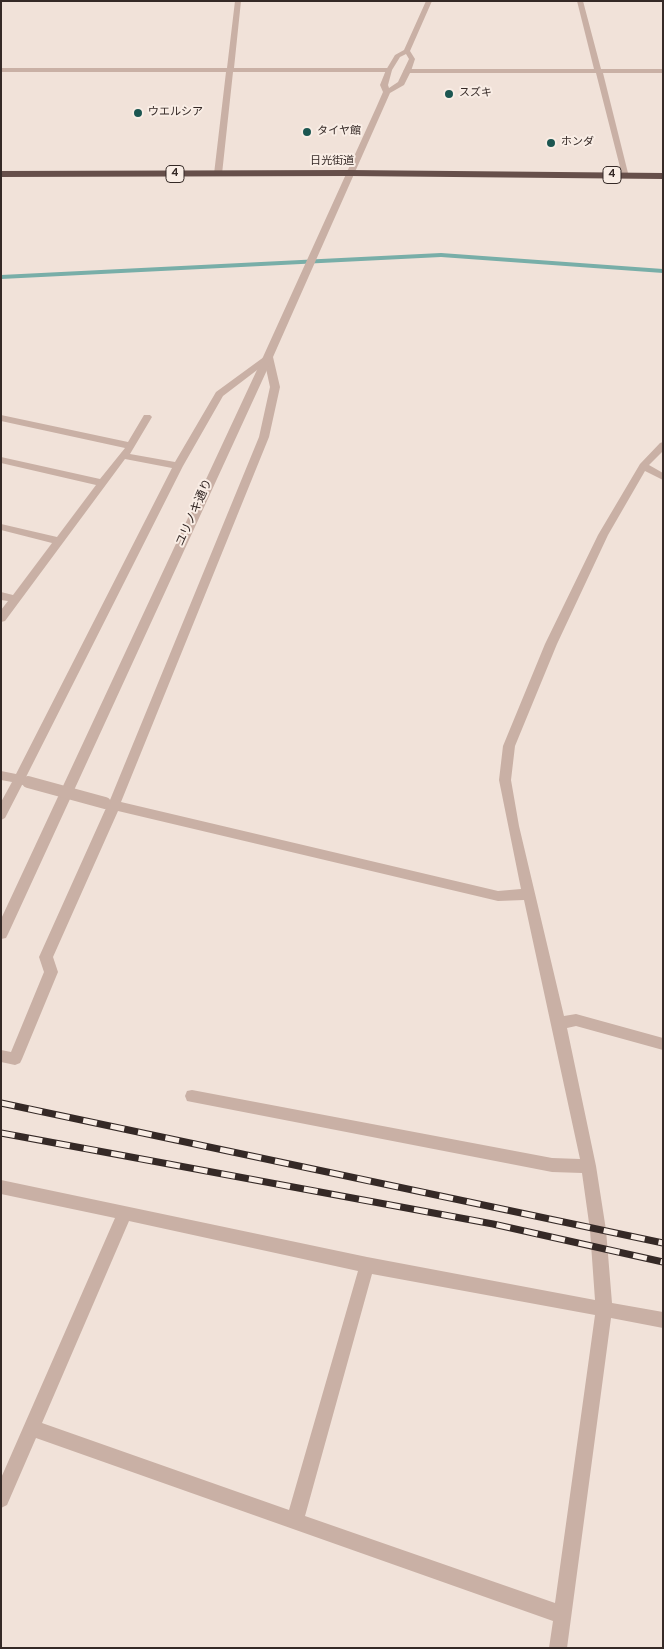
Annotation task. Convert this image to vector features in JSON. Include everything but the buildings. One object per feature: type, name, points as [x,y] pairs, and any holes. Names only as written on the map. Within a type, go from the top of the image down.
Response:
[{"type":"highway","name":"日光街道","points":[[1,174],[349,173],[663,176]]},
{"type":"street","points":[[218,174],[238,1]]},
{"type":"street","points":[[1,70],[389,70],[396,56],[407,51],[429,1]]},
{"type":"street","points":[[580,1],[626,175]]},
{"type":"street","points":[[407,51],[412,59],[407,71],[663,71]]},
{"type":"street","name":"ユリノキ通り","points":[[387,92],[384,85],[389,70]]},
{"type":"street","name":"ユリノキ通り","points":[[1,934],[268,357],[387,92],[401,83],[407,71]]},
{"type":"street","points":[[1,815],[23,781],[178,466],[218,394],[268,357],[275,387],[264,437],[46,957],[51,972],[8,1058]]},
{"type":"street","points":[[1,618],[131,446],[147,416]]},
{"type":"street","points":[[1,418],[131,446]]},
{"type":"street","points":[[558,1648],[604,1308],[598,1230],[589,1166],[559,1023],[513,826],[506,780],[509,746],[551,644],[603,534],[643,466],[663,445]]},
{"type":"street","points":[[123,456],[178,466]]},
{"type":"street","points":[[1,460],[103,483]]},
{"type":"street","points":[[643,466],[663,478]]},
{"type":"street","points":[[1,527],[60,541]]},
{"type":"street","points":[[1,596],[15,600]]},
{"type":"street","points":[[1,775],[109,804],[498,896],[529,894]]},
{"type":"street","points":[[559,1023],[576,1020],[663,1044]]},
{"type":"street","points":[[192,1096],[552,1165],[589,1166]]},
{"type":"street","points":[[1,1186],[367,1265],[663,1320]]},
{"type":"street","points":[[1,1499],[125,1213]]},
{"type":"street","points":[[295,1521],[367,1265]]},
{"type":"street","points":[[32,1428],[562,1615]]},
{"type":"waterway","points":[[1,277],[441,255],[663,271]]},
{"type":"railway","points":[[1,1103],[663,1243]]},
{"type":"railway","points":[[1,1133],[493,1224],[663,1262]]},
{"type":"place","name":"スズキ","points":[[449,94]]},
{"type":"place","name":"ウエルシア","points":[[138,113]]},
{"type":"place","name":"タイヤ館","points":[[307,132]]},
{"type":"place","name":"ホンダ","points":[[551,143]]}]
